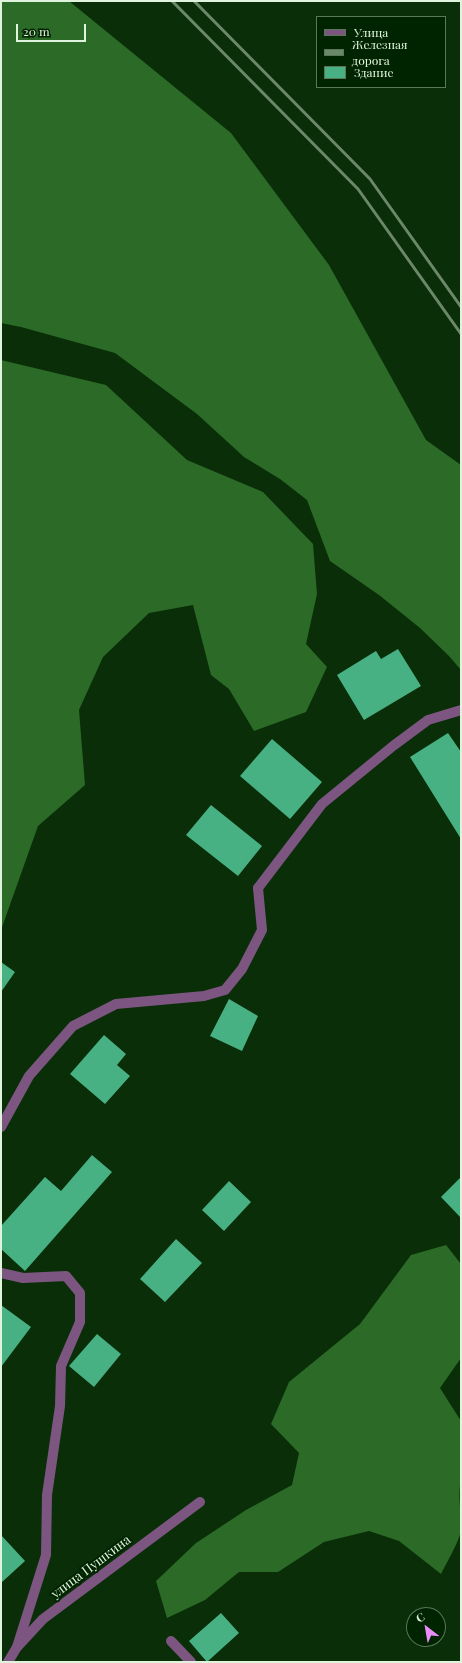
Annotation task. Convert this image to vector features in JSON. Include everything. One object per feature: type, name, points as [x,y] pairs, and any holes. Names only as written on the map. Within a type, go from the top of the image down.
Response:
[{"type":"street","points":[[1,1127],[29,1076],[73,1026],[116,1004],[204,996],[225,990],[242,969],[262,930],[258,888],[322,804],[393,746],[428,720],[461,710]]},
{"type":"street","points":[[1,1273],[23,1278],[66,1276],[80,1293],[80,1322],[61,1366],[60,1406],[47,1495],[46,1555],[17,1647]]},
{"type":"street","name":"улица Пушкина","points":[[8,1662],[17,1647],[43,1619],[200,1502]]},
{"type":"street","points":[[171,1641],[191,1662]]},
{"type":"green space","points":[[1,1],[69,1],[231,133],[329,265],[426,440],[461,465],[461,670],[420,628],[379,595],[330,561],[307,500],[280,479],[244,457],[197,414],[115,353],[21,327],[1,323]]},
{"type":"green space","points":[[1,360],[106,385],[187,460],[263,492],[313,544],[317,594],[306,644],[327,667],[306,712],[254,731],[229,689],[211,675],[193,605],[149,613],[103,657],[79,710],[85,785],[38,826],[1,930]]},
{"type":"green space","points":[[446,1245],[461,1264],[461,1358],[440,1388],[461,1421],[461,1480],[459,1492],[461,1530],[458,1540],[441,1574],[399,1541],[369,1531],[324,1542],[278,1572],[239,1572],[205,1600],[167,1618],[156,1581],[196,1543],[246,1510],[292,1485],[299,1453],[271,1424],[289,1382],[360,1324],[411,1255]]},
{"type":"building","points":[[398,649],[421,686],[364,720],[337,675],[376,651],[381,659]]},
{"type":"building","points":[[448,733],[461,752],[461,839],[410,757]]},
{"type":"building","points":[[272,739],[322,782],[290,819],[240,776]]},
{"type":"building","points":[[211,805],[262,846],[238,876],[186,835]]},
{"type":"building","points":[[1,962],[15,972],[1,992]]},
{"type":"building","points":[[229,999],[258,1016],[242,1051],[210,1036]]},
{"type":"building","points":[[104,1035],[126,1054],[117,1065],[130,1076],[105,1104],[70,1074]]},
{"type":"building","points":[[92,1155],[112,1172],[25,1271],[1,1249],[1,1226],[45,1177],[61,1191]]},
{"type":"building","points":[[461,1177],[461,1218],[441,1197]]},
{"type":"building","points":[[229,1181],[251,1202],[224,1231],[202,1210]]},
{"type":"building","points":[[176,1239],[202,1263],[165,1302],[140,1279]]},
{"type":"building","points":[[1,1305],[31,1327],[1,1367]]},
{"type":"building","points":[[97,1334],[121,1354],[94,1387],[69,1366]]},
{"type":"building","points":[[1,1535],[25,1561],[1,1583]]},
{"type":"building","points":[[221,1613],[239,1633],[207,1662],[189,1641]]},
{"type":"railway","points":[[172,1],[358,189],[461,334]]},
{"type":"railway","points":[[194,1],[370,179],[461,307]]}]
